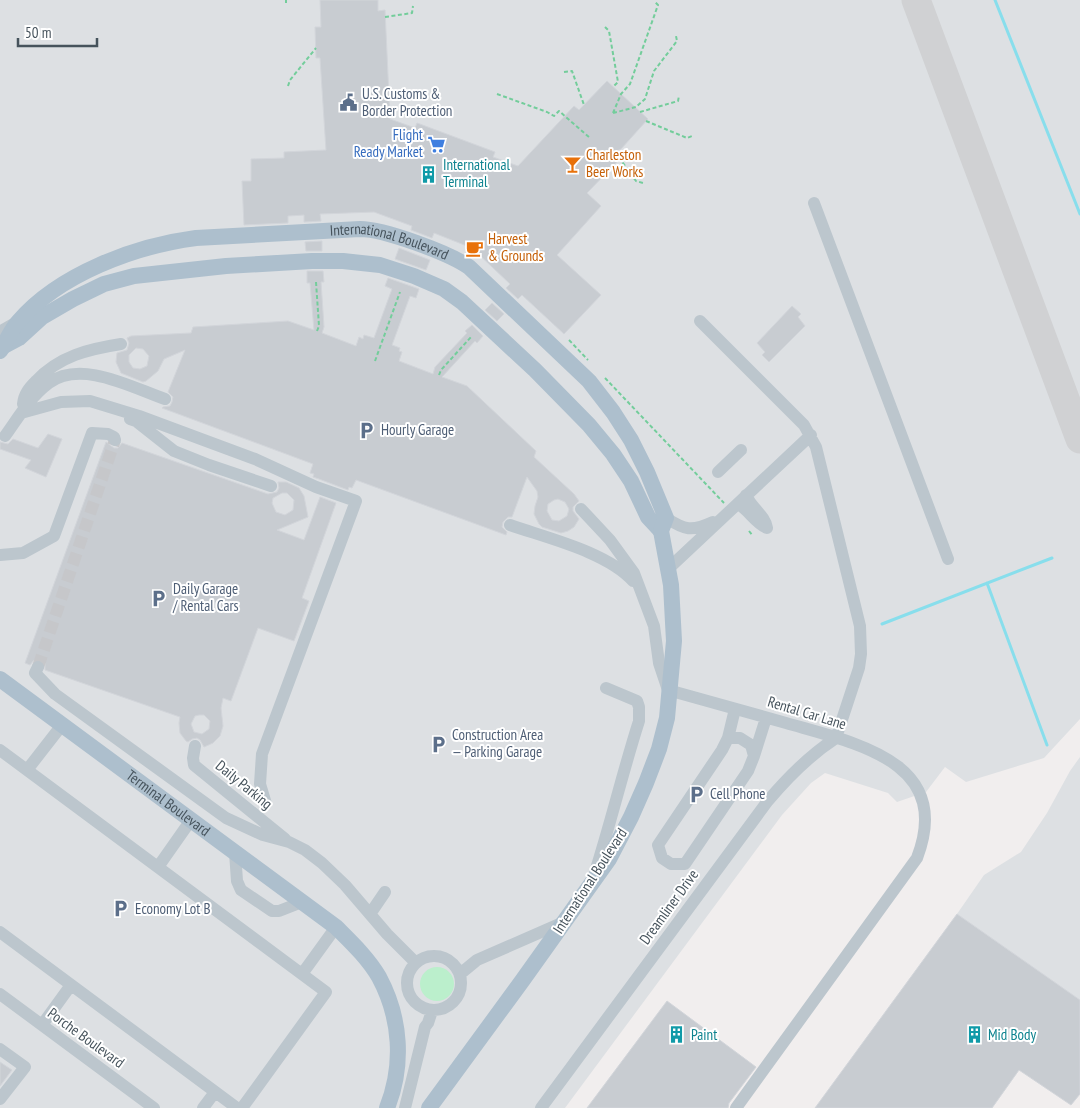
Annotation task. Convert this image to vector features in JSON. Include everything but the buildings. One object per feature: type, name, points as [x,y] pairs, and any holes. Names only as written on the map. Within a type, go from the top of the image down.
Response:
[{"type":"main road","name":"International Boulevard","points":[[1,343],[19,320],[48,294],[86,272],[124,255],[168,242],[196,238],[360,229],[379,231],[434,250],[463,263],[579,370],[608,404],[631,440],[648,472],[663,525],[673,602],[674,631],[667,718],[663,737],[646,783],[619,840],[564,922],[429,1108]]},
{"type":"main road","name":"International Boulevard","points":[[1,343],[20,338],[42,317],[80,295],[104,284],[134,276],[226,266],[312,261],[343,260],[380,265],[414,276],[444,290],[462,302],[498,335],[602,439],[630,481],[648,517],[663,525]]},
{"type":"main road","name":"Terminal Boulevard","points":[[0,680],[336,927]]},
{"type":"main road","points":[[336,927],[379,976],[390,1004],[397,1031],[398,1061],[393,1090],[387,1108]]},
{"type":"street","points":[[814,203],[948,559]]},
{"type":"street","points":[[700,321],[804,425],[811,435],[819,456],[860,626],[861,654],[836,738]]},
{"type":"street","points":[[21,413],[24,395],[40,377],[61,361],[86,350],[121,344]]},
{"type":"street","points":[[5,436],[33,397],[48,384],[60,377],[73,374],[97,375],[165,400]]},
{"type":"street","points":[[21,413],[61,402],[90,402],[138,416],[256,458],[316,487],[356,501],[262,754],[260,784],[266,804]]},
{"type":"street","points":[[90,402],[136,421],[174,451],[270,486]]},
{"type":"street","points":[[0,555],[23,552],[54,536],[92,433],[108,434],[116,440]]},
{"type":"street","points":[[668,568],[811,435]]},
{"type":"street","points":[[718,472],[741,450]]},
{"type":"street","points":[[663,525],[694,529],[734,507]]},
{"type":"street","points":[[581,509],[598,526],[634,573],[654,626],[659,663],[668,690]]},
{"type":"street","points":[[510,525],[609,562],[628,576],[638,587]]},
{"type":"street","points":[[38,667],[35,673],[56,694],[226,818],[263,835],[289,842],[305,850],[322,863],[345,885],[387,934],[415,962]]},
{"type":"street","points":[[0,670],[25,698]]},
{"type":"street","points":[[592,882],[610,828],[620,781],[639,713],[637,701],[606,688]]},
{"type":"street","name":"Rental Car Lane","points":[[668,690],[836,738],[869,750],[895,763],[912,780],[923,806],[924,833],[916,858],[736,1108]]},
{"type":"street","points":[[735,709],[728,738],[658,845],[662,858],[671,864],[685,864],[748,771],[766,718]]},
{"type":"street","points":[[27,770],[62,725]]},
{"type":"street","points":[[728,738],[740,738],[751,745],[754,756]]},
{"type":"street","name":"Dreamliner Drive","points":[[541,1108],[767,802],[784,782],[812,755],[836,738]]},
{"type":"street","name":"Daily Parking","points":[[195,746],[194,765],[289,842]]},
{"type":"street","points":[[0,750],[326,992],[242,1108]]},
{"type":"street","points":[[158,867],[192,820]]},
{"type":"street","points":[[235,852],[237,881],[241,890],[272,911],[279,911],[302,902]]},
{"type":"street","points":[[370,914],[384,892]]},
{"type":"street","points":[[460,974],[478,960],[564,922]]},
{"type":"street","points":[[302,974],[336,927]]},
{"type":"street","points":[[0,932],[237,1108]]},
{"type":"street","points":[[431,955],[449,959],[456,966],[460,974],[460,992],[455,1000],[448,1006],[432,1011],[414,1002],[406,986],[406,977],[415,962],[431,955]]},
{"type":"street","points":[[42,1025],[71,985]]},
{"type":"street","name":"Porche Boulevard","points":[[0,994],[154,1108]]},
{"type":"street","points":[[405,1108],[425,1027],[428,1024],[432,1011]]},
{"type":"street","points":[[0,1049],[25,1067],[0,1099]]},
{"type":"street","points":[[203,1108],[215,1092]]},
{"type":"path","points":[[654,2],[658,5],[630,84],[621,94],[613,113],[636,107],[645,99],[654,72],[677,40],[676,36]]},
{"type":"path","points":[[385,18],[412,13],[413,6]]},
{"type":"path","points":[[605,27],[609,31],[618,82],[613,87]]},
{"type":"path","points":[[288,86],[290,80],[316,48]]},
{"type":"path","points":[[564,72],[572,71],[584,106]]},
{"type":"path","points":[[497,94],[554,116],[559,111],[590,138]]},
{"type":"path","points":[[640,112],[678,101],[679,96]]},
{"type":"path","points":[[646,121],[687,138],[692,136]]},
{"type":"path","points":[[615,152],[636,180],[643,183]]},
{"type":"path","points":[[316,282],[319,326],[317,331]]},
{"type":"path","points":[[375,360],[400,292]]},
{"type":"path","points":[[439,375],[440,370],[471,337]]},
{"type":"path","points":[[569,340],[588,360]]},
{"type":"path","points":[[601,374],[734,507]]},
{"type":"path","points":[[748,529],[753,536]]},
{"type":"shaded area","points":[[0,0],[1080,0],[1080,719],[1044,758],[966,782],[945,767],[926,792],[897,802],[888,793],[825,773],[811,783],[782,815],[565,1108],[0,1108]]},
{"type":"shaded area","points":[[1080,757],[1080,1000],[957,914],[984,875],[1021,852],[1047,813],[1070,771]]},
{"type":"green space","points":[[437,967],[449,972],[454,984],[449,996],[437,1001],[425,996],[420,984],[425,972]]},
{"type":"waterway","points":[[995,0],[1080,214]]},
{"type":"waterway","points":[[882,624],[1052,558]]},
{"type":"waterway","points":[[987,583],[1047,745]]},
{"type":"taxiway","points":[[916,0],[1080,439]]},
{"type":"tunnel","points":[[38,667],[115,440]]},
{"type":"place","name":"U.S. Customs & Border Protection","points":[[348,103]]},
{"type":"place","name":"Flight Ready Market","points":[[437,144]]},
{"type":"place","name":"Charleston Beer Works","points":[[572,164]]},
{"type":"place","name":"International Terminal","points":[[429,174]]},
{"type":"place","name":"Harvest & Grounds","points":[[474,248]]},
{"type":"place","name":"Hourly Garage","points":[[367,430]]},
{"type":"place","name":"Daily Garage / Rental Cars","points":[[159,598]]},
{"type":"place","name":"Construction Area — Parking Garage","points":[[438,744]]},
{"type":"place","name":"Cell Phone","points":[[696,794]]},
{"type":"place","name":"Economy Lot B","points":[[121,909]]},
{"type":"place","name":"Paint","points":[[677,1035]]},
{"type":"place","name":"Mid Body","points":[[974,1035]]}]
